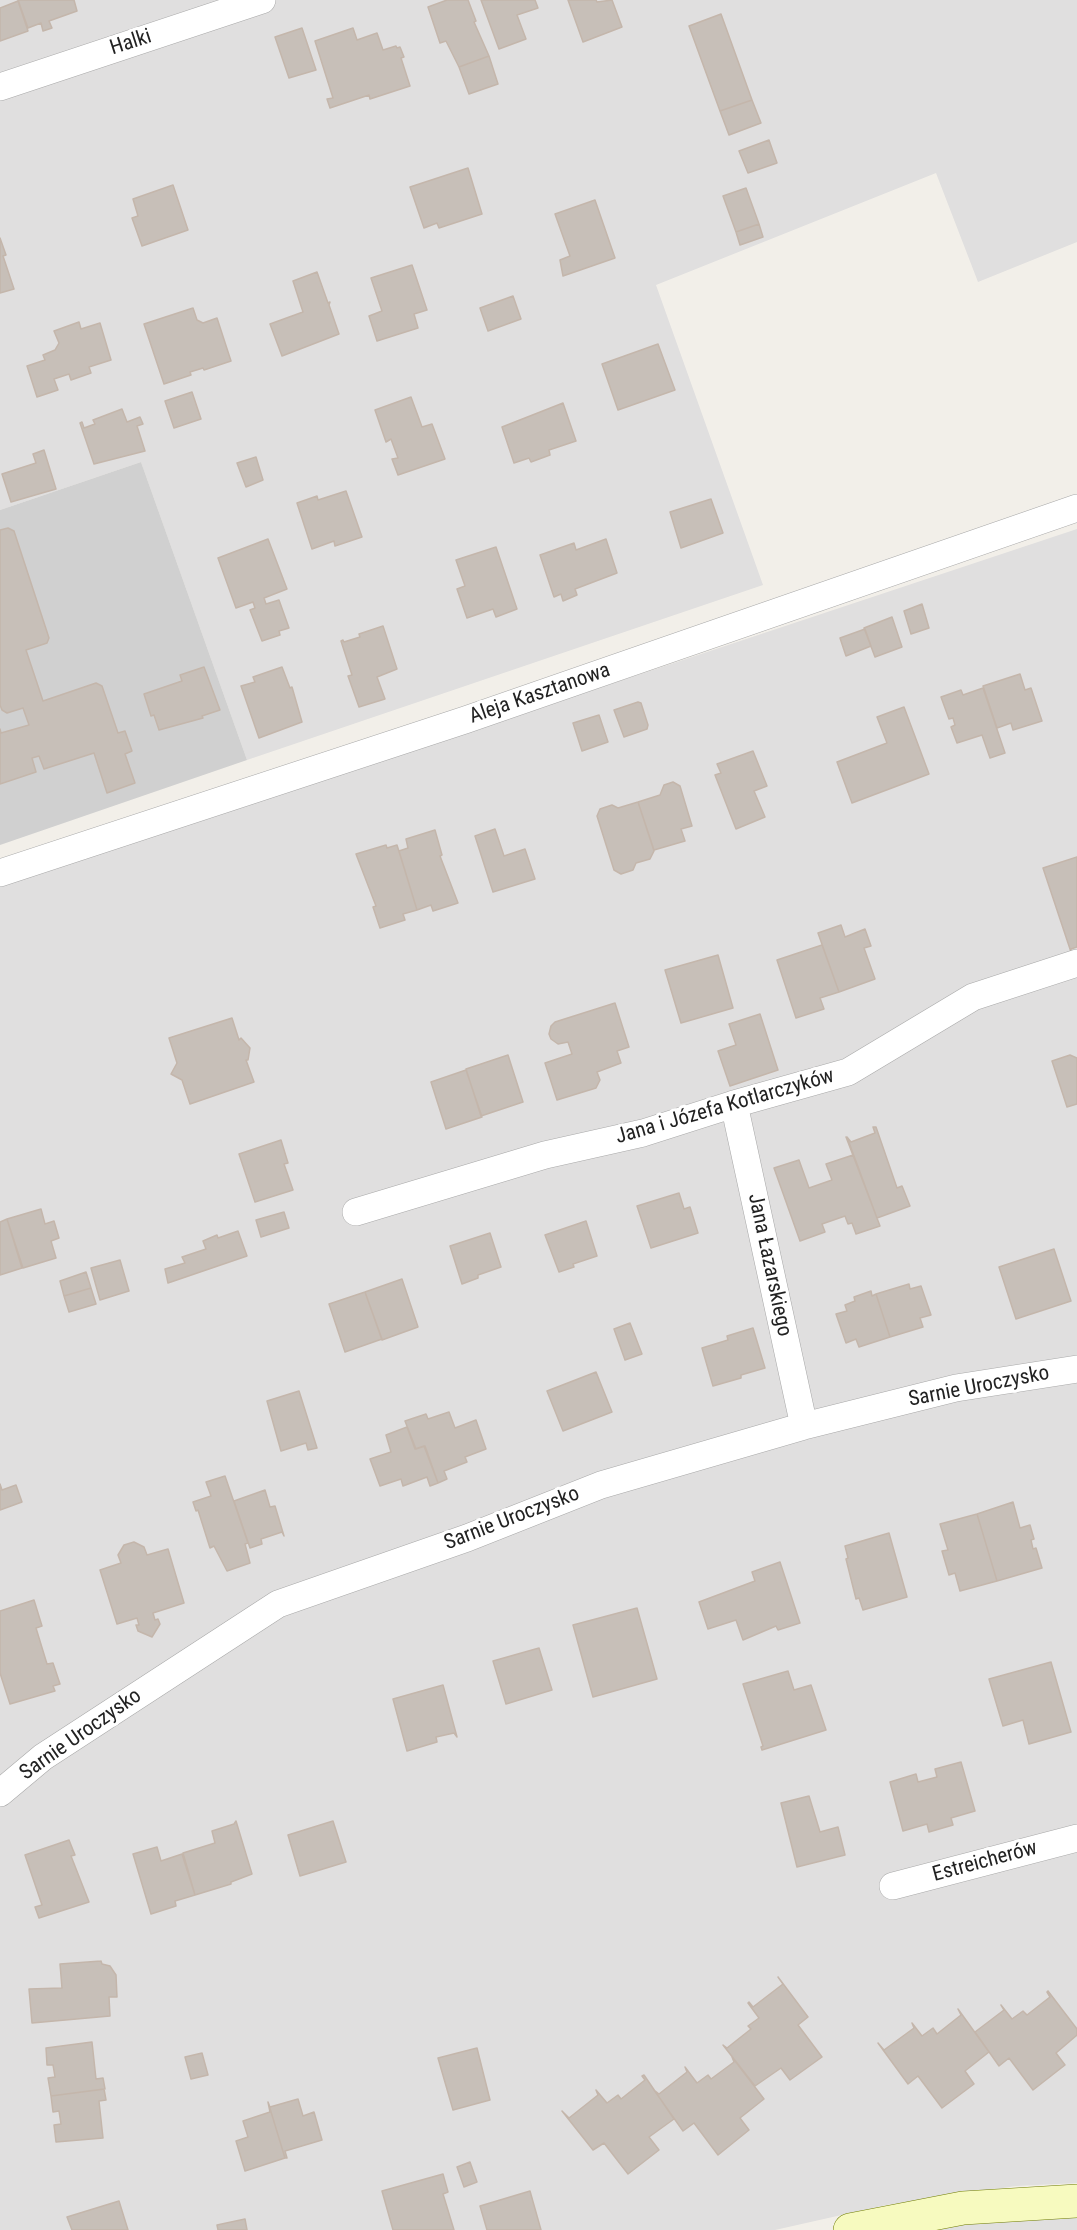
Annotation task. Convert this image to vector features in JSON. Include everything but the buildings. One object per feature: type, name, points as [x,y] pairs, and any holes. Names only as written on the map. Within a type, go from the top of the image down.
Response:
[{"type":"street","name":"Halki","points":[[0,87],[262,0]]},
{"type":"street","name":"Aleja Kasztanowa","points":[[0,873],[465,720],[1077,508]]},
{"type":"street","name":"Jana i Józefa Kotlarczyków","points":[[356,1212],[545,1155],[643,1133],[734,1104],[848,1072],[973,997],[1077,963]]},
{"type":"street","name":"Jana Łazarskiego","points":[[734,1104],[804,1426]]},
{"type":"street","name":"Sarnie Uroczysko","points":[[0,1793],[43,1757],[278,1604],[467,1538],[602,1485],[804,1426],[956,1388],[1077,1369]]},
{"type":"street","name":"Estreicherów","points":[[893,1886],[1077,1838]]},
{"type":"street","points":[[850,2230],[963,2208],[1077,2201]]},
{"type":"shaded area","points":[[0,0],[1077,0],[1077,242],[978,282],[936,173],[656,285],[763,585],[247,760],[141,462],[0,510]]},
{"type":"shaded area","points":[[141,462],[247,760],[0,845],[0,510]]},
{"type":"shaded area","points":[[1077,529],[1077,1358],[946,1380],[290,1592],[0,1786],[0,887]]},
{"type":"shaded area","points":[[1077,1378],[1077,2183],[1016,2186],[886,2205],[775,2230],[0,2230],[0,1803],[20,1785],[284,1612],[657,1478],[939,1401]]},
{"type":"shaded area","points":[[1077,2216],[1077,2230],[923,2230],[962,2223]]}]
